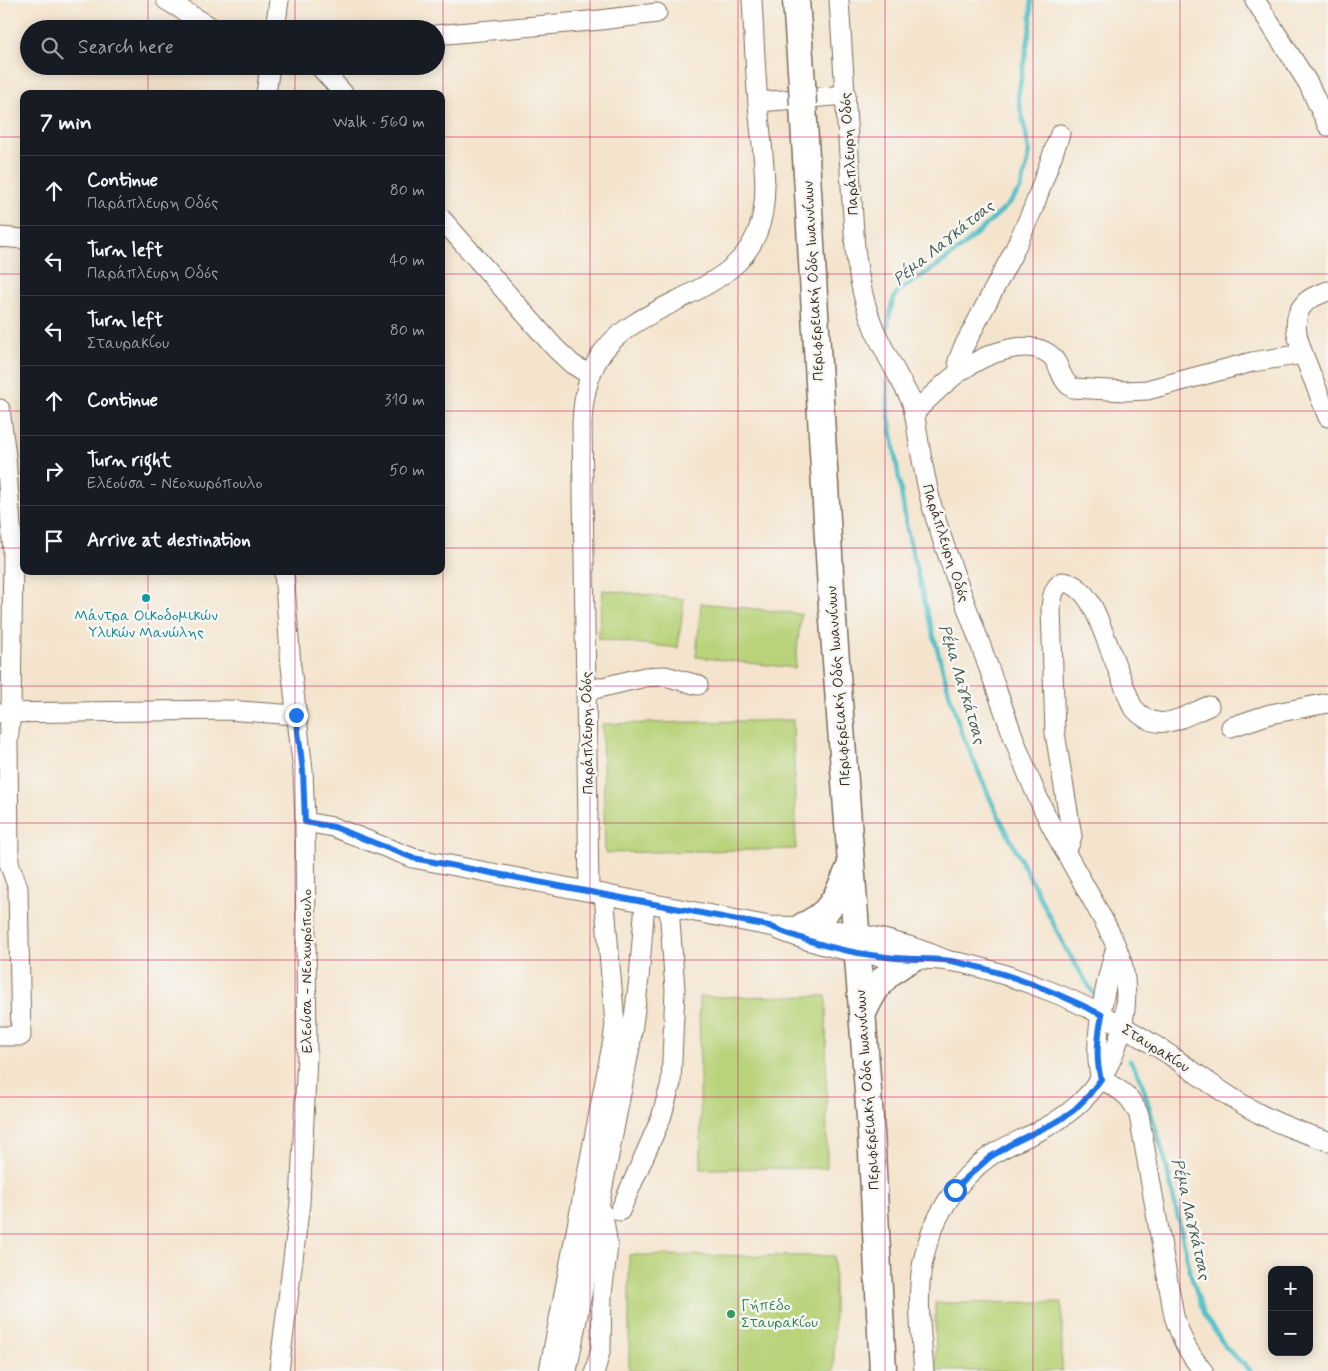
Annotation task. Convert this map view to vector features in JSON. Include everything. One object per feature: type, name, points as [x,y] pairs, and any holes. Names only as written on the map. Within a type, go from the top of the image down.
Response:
[{"type":"highway","name":"Περιφερειακή Οδός Ιωαννίνων","points":[[796,0],[831,587],[850,867],[871,1132],[883,1371]]},
{"type":"highway","points":[[803,926],[820,917],[831,906],[850,867]]},
{"type":"highway","points":[[863,1014],[877,986],[885,976],[911,959]]},
{"type":"street","points":[[166,0],[199,20]]},
{"type":"street","points":[[276,20],[279,0]]},
{"type":"street","name":"Παράπλευρη Οδός","points":[[549,1371],[614,1033],[596,893],[586,691],[582,425],[585,394],[590,375],[605,349],[620,333],[642,318],[729,271],[744,257],[754,241],[760,224],[764,196],[752,0]]},
{"type":"street","name":"Παράπλευρη Οδός","points":[[839,0],[857,269],[868,309],[875,329],[911,400],[915,412],[924,473],[938,526],[1023,764],[1048,820],[1090,894],[1116,947],[1122,964],[1125,982],[1122,1026],[1116,1049],[1101,1079],[1089,1095],[1066,1116],[1003,1148],[977,1167],[964,1180],[946,1204],[931,1234],[922,1265],[920,1296],[924,1371]]},
{"type":"street","points":[[1255,0],[1308,83],[1328,126]]},
{"type":"street","points":[[445,34],[656,13]]},
{"type":"street","points":[[267,90],[269,75]]},
{"type":"street","points":[[327,75],[340,90]]},
{"type":"street","points":[[758,102],[846,95]]},
{"type":"street","points":[[960,370],[958,361],[963,348],[1013,253],[1033,209],[1060,134]]},
{"type":"street","points":[[445,223],[555,348],[572,364],[590,375]]},
{"type":"street","points":[[0,237],[20,238]]},
{"type":"street","points":[[1328,291],[1304,304],[1299,313],[1297,330],[1303,354],[1328,418]]},
{"type":"street","points":[[915,412],[944,384],[972,362],[992,353],[1017,347],[1033,348],[1047,353],[1052,357],[1064,380],[1073,388],[1126,391],[1147,390],[1252,362],[1303,354]]},
{"type":"street","points":[[0,409],[12,553],[6,713],[9,863],[18,888],[21,1036],[0,1036]]},
{"type":"street","name":"Ελεούσα - Νεοχωρόπουλο","points":[[279,1371],[298,1228],[307,1056],[303,771],[296,715],[284,575]]},
{"type":"street","points":[[1064,850],[1070,843],[1072,836],[1059,763],[1055,724],[1051,608],[1053,594],[1057,585],[1062,582],[1068,583],[1080,591],[1090,602],[1132,706],[1139,716],[1148,721],[1166,723],[1209,706]]},
{"type":"street","points":[[586,691],[645,678],[665,676],[698,685]]},
{"type":"street","points":[[1231,727],[1270,714],[1328,703]]},
{"type":"street","points":[[6,713],[226,710],[296,715]]},
{"type":"street","points":[[305,822],[334,827],[413,858],[769,926],[803,926],[857,943],[886,957],[950,961]]},
{"type":"street","points":[[567,1371],[633,1029],[645,902]]},
{"type":"street","points":[[620,1211],[661,1118],[671,1083],[675,990],[669,907]]},
{"type":"street","points":[[769,926],[808,942],[909,945],[950,961]]},
{"type":"street","points":[[1116,947],[1102,1015],[1097,1051],[1098,1069],[1101,1079],[1127,1094],[1134,1103],[1139,1115],[1174,1316],[1187,1350],[1203,1371]]},
{"type":"street","name":"Σταυρακίου","points":[[950,961],[1029,983],[1076,1002],[1122,1026],[1170,1055],[1251,1110],[1278,1123],[1328,1141]]},
{"type":"street","points":[[595,1371],[601,1348],[602,1294],[608,1246],[600,1204]]},
{"type":"green space","points":[[603,590],[684,599],[678,648],[598,639]]},
{"type":"green space","points":[[701,603],[801,614],[795,668],[696,657]]},
{"type":"green space","points":[[793,720],[796,849],[605,853],[602,724]]},
{"type":"green space","points":[[826,996],[827,1168],[701,1169],[699,997]]},
{"type":"green space","name":"Γήπεδο Σταυρακίου","points":[[629,1255],[834,1256],[834,1371],[629,1371]]},
{"type":"green space","points":[[1062,1302],[1062,1371],[936,1371],[935,1303]]},
{"type":"waterway","name":"Ρέμα Λαγκάτσας","points":[[887,330],[892,305],[898,291],[962,247],[1005,208],[1020,190],[1028,162],[1029,150],[1018,96],[1031,23],[1031,0]]},
{"type":"waterway","name":"Ρέμα Λαγκάτσας","points":[[887,381],[888,409],[907,530],[925,604],[961,731],[993,805],[1066,949],[1097,999]]},
{"type":"waterway","name":"Ρέμα Λαγκάτσας","points":[[1130,1060],[1141,1080],[1165,1160],[1191,1275],[1204,1315],[1227,1349],[1251,1371]]},
{"type":"place","name":"Μάντρα Οικοδομικών Υλικών Μανώλης","points":[[146,598]]},
{"type":"place","name":"Γήπεδο Σταυρακίου","points":[[731,1314]]},
{"type":"route","points":[[296,715],[303,771],[305,822],[334,827],[413,858],[769,926],[808,942],[825,946],[886,957],[950,961],[965,964],[1048,990],[1102,1015],[1097,1051],[1098,1069],[1101,1079],[1089,1095],[1066,1116],[1040,1131],[1003,1148],[990,1157],[977,1167],[955,1190]]}]
